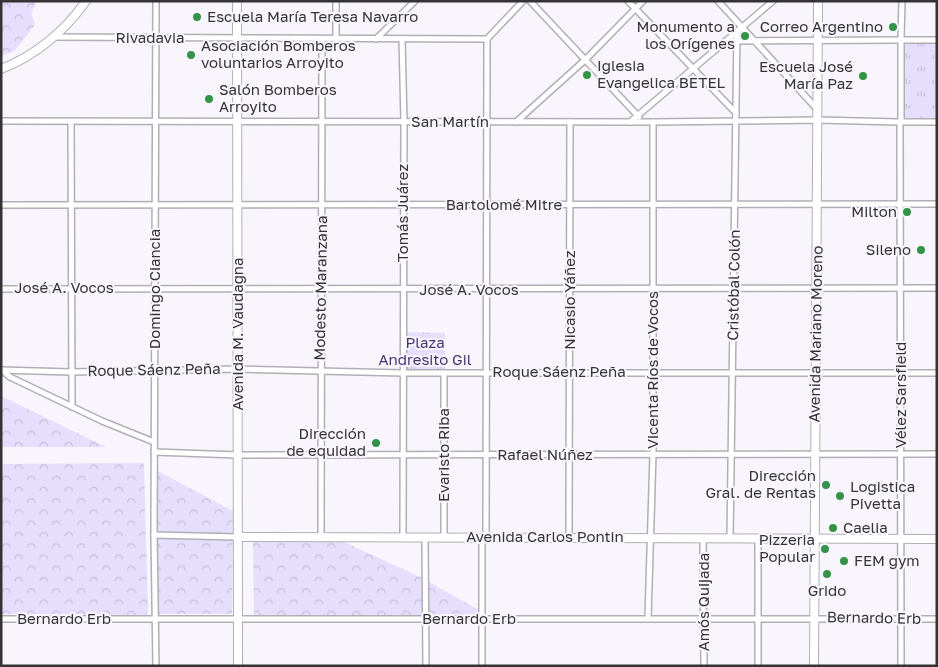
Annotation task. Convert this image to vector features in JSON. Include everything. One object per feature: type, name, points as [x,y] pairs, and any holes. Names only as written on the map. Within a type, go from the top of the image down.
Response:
[{"type":"main road","points":[[1,69],[22,61],[53,37],[86,1]]},
{"type":"main road","name":"Avenida M. Vaudagna","points":[[237,1],[239,288],[238,666]]},
{"type":"main road","name":"Avenida Mariano Moreno","points":[[814,666],[813,538],[818,204],[818,1]]},
{"type":"main road","name":"Avenida Carlos Pontin","points":[[237,537],[937,539]]},
{"type":"street","name":"Domingo Ciancia","points":[[156,1],[154,442],[156,666]]},
{"type":"street","points":[[336,1],[336,39]]},
{"type":"street","points":[[376,39],[415,1]]},
{"type":"street","points":[[482,666],[482,543],[485,537],[487,455],[485,372],[487,290],[487,39],[523,1]]},
{"type":"street","points":[[530,1],[645,122]]},
{"type":"street","points":[[628,1],[736,113]]},
{"type":"street","points":[[516,122],[585,60],[643,1]]},
{"type":"street","points":[[718,1],[739,29],[755,41],[818,109]]},
{"type":"street","points":[[629,122],[772,1]]},
{"type":"street","name":"Vélez Sarsfield","points":[[900,666],[902,1]]},
{"type":"street","name":"Cristóbal Colón","points":[[730,539],[737,41],[739,29]]},
{"type":"street","name":"Rivadavia","points":[[53,37],[156,39],[487,39]]},
{"type":"street","name":"Modesto Maranzana","points":[[321,537],[322,39]]},
{"type":"street","name":"Tomás Juárez","points":[[402,39],[404,122],[403,537]]},
{"type":"street","points":[[725,41],[937,40]]},
{"type":"street","name":"San Martín","points":[[1,122],[736,122],[818,120],[937,122]]},
{"type":"street","points":[[71,121],[72,407]]},
{"type":"street","name":"Nicasio Yáñez","points":[[570,122],[570,537]]},
{"type":"street","name":"Vicenta Ríos de Vocos","points":[[648,618],[653,454],[653,122]]},
{"type":"street","name":"Bartolomé Mitre","points":[[1,206],[156,204],[937,204]]},
{"type":"street","name":"José A. Vocos","points":[[1,289],[487,290],[817,287],[937,288]]},
{"type":"street","name":"Roque Sáenz Peña","points":[[1,370],[71,372],[238,369],[404,372],[937,373]]},
{"type":"street","points":[[1,370],[10,377],[72,407],[154,442]]},
{"type":"street","name":"Evaristo Riba","points":[[444,372],[444,537]]},
{"type":"street","name":"Rafael Núñez","points":[[154,452],[238,455],[937,454]]},
{"type":"street","name":"Avenida Carlos Pontin","points":[[154,535],[237,537]]},
{"type":"street","points":[[425,537],[426,666]]},
{"type":"street","name":"Amós Quijada","points":[[704,538],[704,666]]},
{"type":"street","points":[[758,538],[758,666]]},
{"type":"street","name":"Bernardo Erb","points":[[1,619],[813,617],[937,619]]},
{"type":"green space","points":[[3,1],[37,1],[31,12],[35,25],[14,51],[1,56]]},
{"type":"green space","points":[[906,42],[937,42],[937,121],[903,118],[903,44]]},
{"type":"green space","name":"Plaza Andresito Gil","points":[[406,332],[445,333],[445,371],[406,371]]},
{"type":"green space","points":[[1,396],[106,447],[1,447]]},
{"type":"green space","points":[[144,463],[148,615],[1,614],[1,464]]},
{"type":"green space","points":[[154,469],[233,511],[232,614],[158,614]]},
{"type":"green space","points":[[342,541],[422,578],[422,616],[254,615],[253,542]]},
{"type":"green space","points":[[429,582],[479,610],[479,616],[429,616]]},
{"type":"place","name":"Escuela María Teresa Navarro","points":[[197,17]]},
{"type":"place","name":"Correo Argentino","points":[[893,27]]},
{"type":"place","name":"Monumento a los Orígenes","points":[[745,36]]},
{"type":"place","name":"Asociación Bomberos voluntarios Arroyito","points":[[191,55]]},
{"type":"place","name":"Iglesia Evangelica BETEL","points":[[587,75]]},
{"type":"place","name":"Escuela José María Paz","points":[[863,76]]},
{"type":"place","name":"Salón Bomberos Arroyito","points":[[209,99]]},
{"type":"place","name":"Milton","points":[[907,212]]},
{"type":"place","name":"Sileno","points":[[921,250]]},
{"type":"place","name":"Dirección de equidad","points":[[376,443]]},
{"type":"place","name":"Dirección Gral. de Rentas","points":[[826,485]]},
{"type":"place","name":"Logistica Pivetta","points":[[840,496]]},
{"type":"place","name":"Caelia","points":[[833,528]]},
{"type":"place","name":"Pizzeria Popular","points":[[825,549]]},
{"type":"place","name":"FEM gym","points":[[844,561]]},
{"type":"place","name":"Grido","points":[[827,574]]}]
